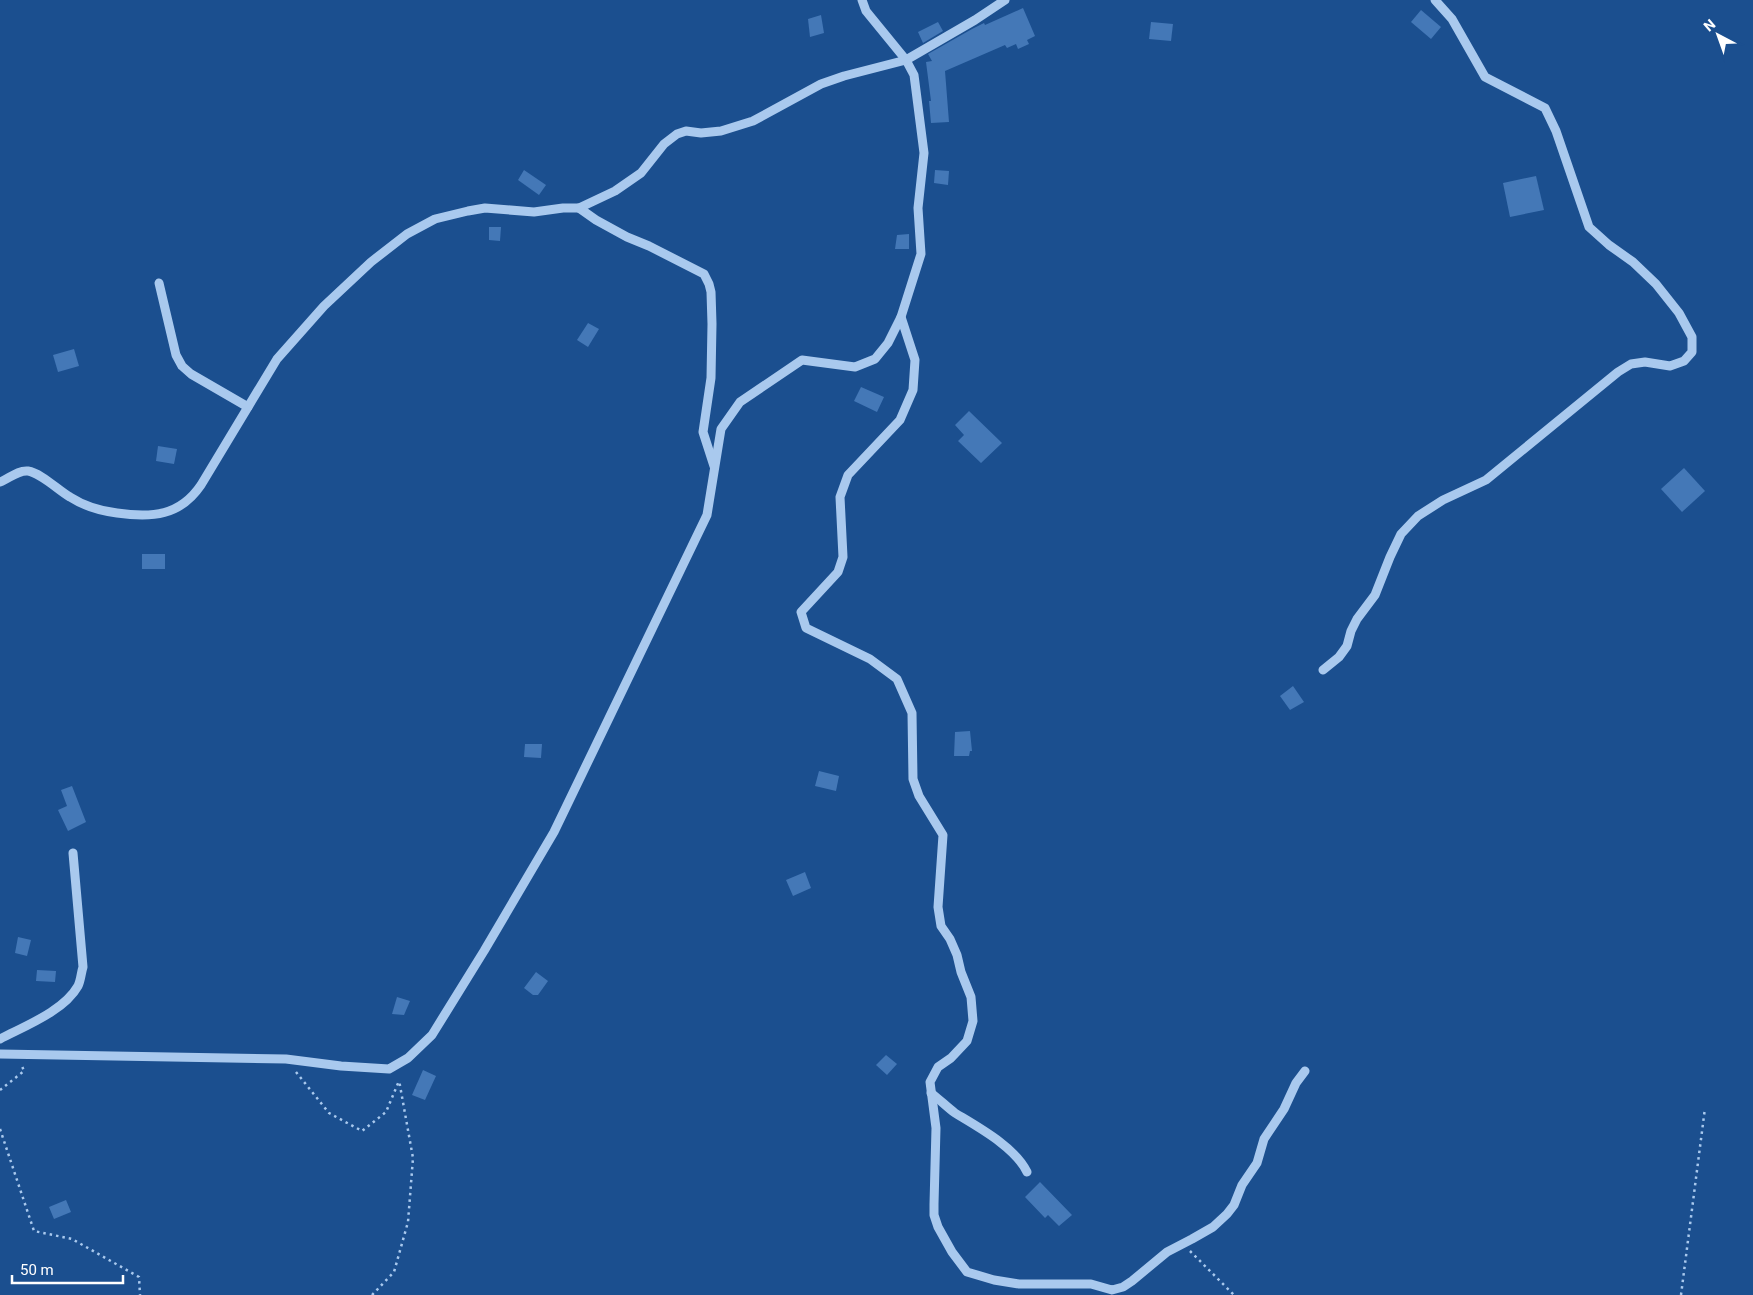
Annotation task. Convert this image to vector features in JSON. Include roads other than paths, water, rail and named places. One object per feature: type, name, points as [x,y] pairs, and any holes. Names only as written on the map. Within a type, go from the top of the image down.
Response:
[{"type":"street","points":[[0,1054],[286,1059],[341,1066],[389,1069],[408,1058],[432,1035],[554,832],[707,514],[721,429],[740,402],[802,360],[855,367],[875,359],[888,343],[901,316],[921,254],[918,208],[924,153],[914,75],[906,60],[866,11],[862,0]]},
{"type":"street","points":[[0,482],[21,472],[32,472],[72,499],[102,511],[139,516],[166,512],[182,505],[196,492],[276,359],[324,306],[371,262],[407,234],[435,219],[485,208],[534,212],[579,208],[615,191],[641,173],[664,144],[677,134],[686,131],[701,133],[721,131],[753,121],[821,84],[906,60],[975,20],[1005,0]]},
{"type":"street","points":[[1323,670],[1339,657],[1347,646],[1351,630],[1375,595],[1401,534],[1418,516],[1443,500],[1486,480],[1618,372],[1631,364],[1645,362],[1670,366],[1684,361],[1692,352],[1692,337],[1679,313],[1667,298],[1633,262],[1609,245],[1589,227],[1556,131],[1544,108],[1485,77],[1452,19],[1435,0]]},
{"type":"street","points":[[579,208],[626,237],[649,246],[704,274],[709,284],[712,324],[711,378],[703,432],[714,466]]},
{"type":"street","points":[[158,283],[176,355],[182,366],[191,374],[248,407]]},
{"type":"street","points":[[901,316],[916,360],[913,390],[900,420],[848,475],[840,497],[843,558],[838,572],[801,612],[806,628],[870,659],[897,679],[912,713],[913,779],[918,796],[943,835],[943,856],[938,900],[941,926],[957,954],[961,972],[971,997],[974,1021],[966,1041],[951,1058],[938,1067],[930,1082],[936,1128],[934,1215],[944,1240],[967,1272],[975,1276],[1019,1284],[1091,1284],[1112,1290],[1123,1287],[1159,1258],[1213,1226],[1227,1214],[1234,1205],[1242,1185],[1257,1163],[1264,1139],[1284,1109],[1296,1083],[1305,1071]]},
{"type":"street","points":[[0,1039],[57,1008],[71,996],[79,984],[83,967],[73,853]]},
{"type":"street","points":[[931,1093],[1007,1149],[1023,1163],[1027,1172]]}]
